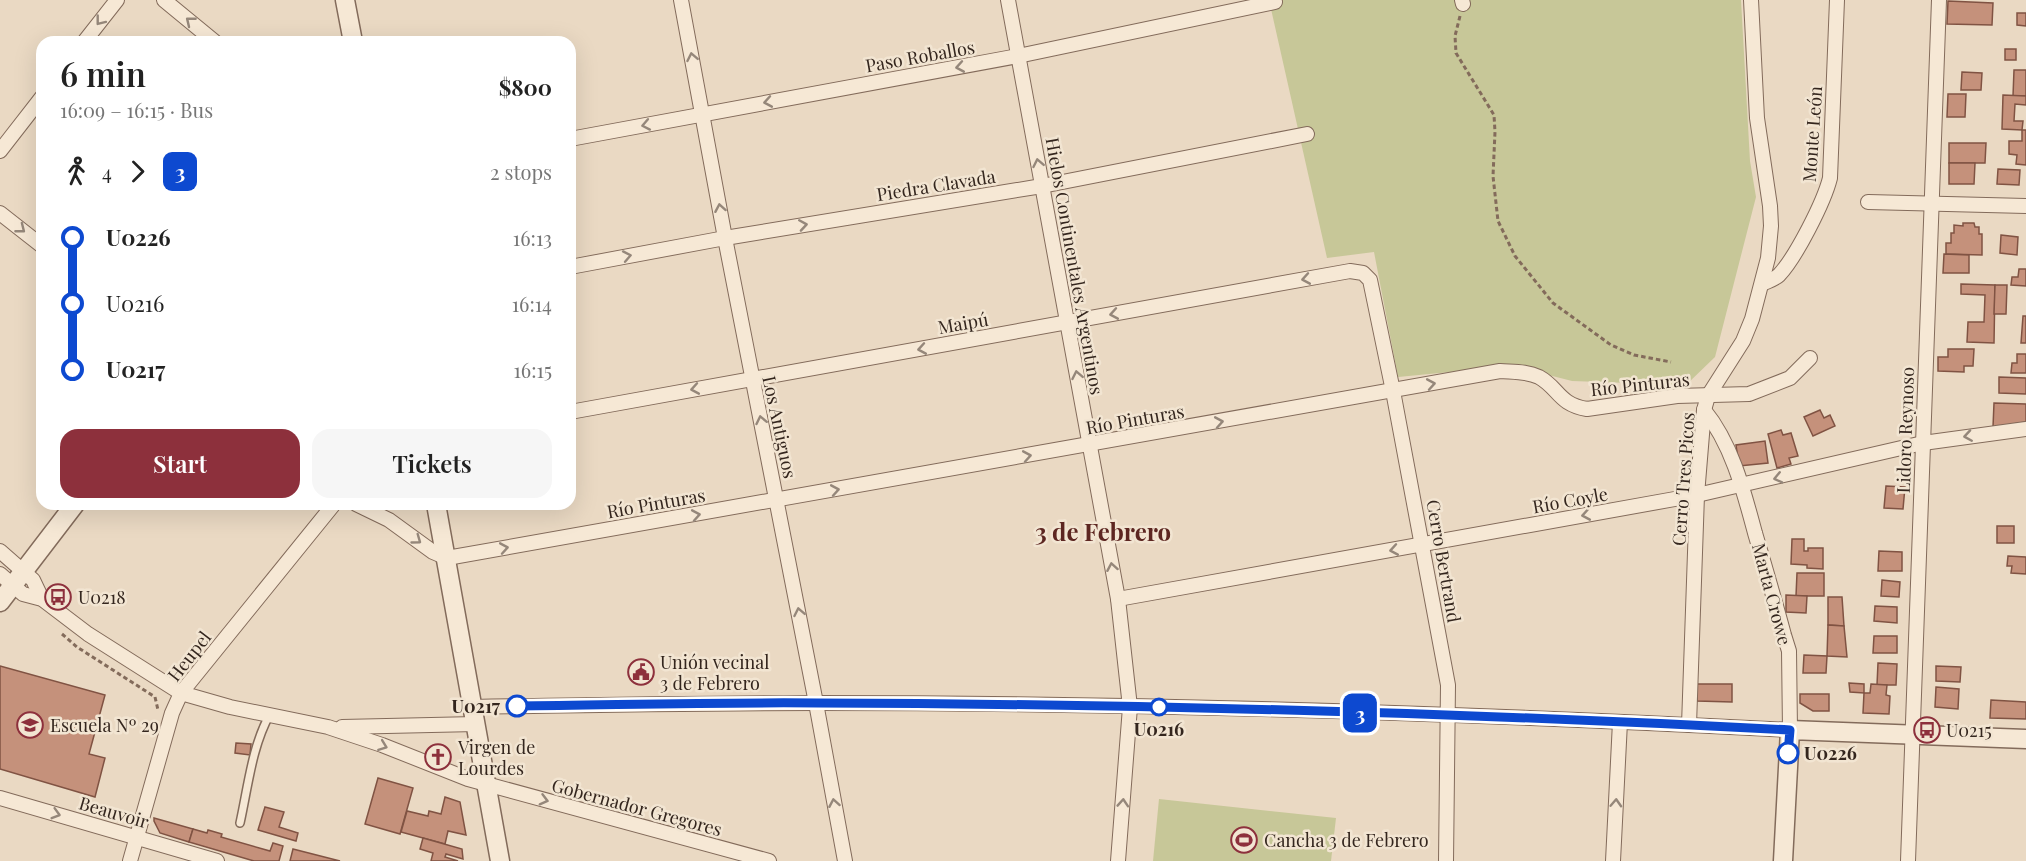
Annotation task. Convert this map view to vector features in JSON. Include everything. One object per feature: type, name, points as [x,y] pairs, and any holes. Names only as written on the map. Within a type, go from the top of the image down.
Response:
[{"type":"street","points":[[89,36],[117,0]]},
{"type":"street","points":[[164,0],[208,36]]},
{"type":"street","points":[[345,0],[352,36]]},
{"type":"street","name":"Los Antiguos","points":[[681,0],[845,861]]},
{"type":"street","name":"Hielos Continentales Argentinos","points":[[1008,0],[1118,599],[1130,707],[1118,861]]},
{"type":"street","name":"Cerro Tres Picos","points":[[1689,725],[1697,495],[1704,410],[1708,396],[1743,341],[1752,319],[1768,258],[1771,226],[1757,118],[1751,0]]},
{"type":"street","name":"Monte León","points":[[1762,284],[1778,276],[1790,259],[1823,199],[1830,178],[1837,0]]},
{"type":"street","name":"Lidoro Reynoso","points":[[1908,861],[1938,0]]},
{"type":"street","name":"Paso Roballos","points":[[576,138],[1018,56],[1275,2]]},
{"type":"street","points":[[0,150],[36,109]]},
{"type":"street","name":"Piedra Clavada","points":[[576,266],[725,238],[1042,186],[1306,134]]},
{"type":"street","points":[[1868,202],[2026,206]]},
{"type":"street","points":[[0,213],[36,241]]},
{"type":"street","name":"Maipú","points":[[576,411],[1350,271],[1363,273]]},
{"type":"street","name":"Cerro Bertrand","points":[[1363,273],[1370,280],[1393,391],[1448,685],[1446,861]]},
{"type":"street","name":"Río Pinturas","points":[[447,558],[1500,371],[1524,372],[1540,378],[1563,400],[1587,409],[1677,396],[1749,394],[1790,378],[1810,358]]},
{"type":"street","name":"Marta Crowe","points":[[1704,410],[1725,445],[1742,486],[1789,651],[1790,730],[1783,861]]},
{"type":"street","name":"Río Coyle","points":[[1118,599],[1697,495],[1923,444],[2026,429]]},
{"type":"street","points":[[0,602],[7,580],[24,570],[70,510]]},
{"type":"street","name":"Heupel","points":[[130,861],[172,713],[181,693],[329,510]]},
{"type":"street","points":[[368,510],[389,520],[433,552],[447,558]]},
{"type":"street","points":[[382,510],[389,520]]},
{"type":"street","points":[[437,510],[500,861]]},
{"type":"street","name":"Gobernador Gregores","points":[[0,551],[33,580],[42,599]]},
{"type":"street","name":"Gobernador Gregores","points":[[7,580],[23,594],[42,599],[88,634],[181,693],[230,707],[328,727],[487,785],[769,861]]},
{"type":"street","name":"Gobernador Gregores","points":[[328,727],[388,727],[474,715],[816,703],[1130,707],[1449,715],[1790,730]]},
{"type":"street","points":[[1613,861],[1620,722]]},
{"type":"street","points":[[1790,730],[2026,739]]},
{"type":"street","name":"Beauvoir","points":[[0,798],[217,861]]},
{"type":"lane","points":[[240,823],[262,727],[270,714]]},
{"type":"path","points":[[1463,2],[1455,36],[1456,53],[1494,115],[1493,176],[1498,221],[1515,256],[1553,303],[1611,345],[1634,356],[1671,362]]},
{"type":"path","points":[[60,633],[77,647],[155,698],[158,710]]},
{"type":"green space","points":[[1269,0],[1741,0],[1750,161],[1756,197],[1715,357],[1686,385],[1572,381],[1513,366],[1398,377],[1374,252],[1327,258]]},
{"type":"green space","name":"Cancha 3 de Febrero","points":[[1159,799],[1336,818],[1331,861],[1153,861]]},
{"type":"building","points":[[1948,1],[1993,3],[1992,25],[1947,24]]},
{"type":"building","points":[[2017,13],[2026,13],[2026,26],[2017,25]]},
{"type":"building","points":[[2005,49],[2016,49],[2016,60],[2005,60]]},
{"type":"building","points":[[2014,70],[2026,70],[2026,96],[2013,96]]},
{"type":"building","points":[[1962,72],[1982,73],[1981,90],[1961,90]]},
{"type":"building","points":[[1948,94],[1966,94],[1965,117],[1947,117]]},
{"type":"building","points":[[2003,95],[2026,96],[2026,105],[2015,104],[2014,121],[2023,121],[2022,130],[2002,129]]},
{"type":"building","points":[[2022,130],[2026,130],[2026,165],[2016,164],[2017,155],[2009,154],[2009,141],[2022,141]]},
{"type":"building","points":[[1949,143],[1986,143],[1985,163],[1949,163]]},
{"type":"building","points":[[1949,163],[1975,163],[1974,184],[1949,184]]},
{"type":"building","points":[[1998,169],[2020,170],[2019,185],[1997,184]]},
{"type":"building","points":[[1963,223],[1974,223],[1975,227],[1979,227],[1979,234],[1982,234],[1982,255],[1946,254],[1946,243],[1951,243],[1954,225],[1963,226]]},
{"type":"building","points":[[2001,235],[2018,237],[2017,255],[2000,253]]},
{"type":"building","points":[[1944,254],[1969,255],[1969,273],[1943,273]]},
{"type":"building","points":[[2019,269],[2026,269],[2026,286],[2011,285],[2012,277],[2018,277]]},
{"type":"building","points":[[1961,284],[1995,285],[1994,343],[1967,342],[1968,322],[1984,322],[1985,295],[1961,294]]},
{"type":"building","points":[[1995,285],[2007,285],[2006,314],[1994,314]]},
{"type":"building","points":[[2023,316],[2026,316],[2026,343],[2021,343]]},
{"type":"building","points":[[1948,349],[1974,349],[1973,366],[1964,366],[1964,372],[1938,371],[1938,357],[1948,357]]},
{"type":"building","points":[[2017,354],[2026,354],[2026,373],[2011,373],[2012,363],[2017,363]]},
{"type":"building","points":[[1999,377],[2026,378],[2026,394],[1999,393]]},
{"type":"building","points":[[1994,403],[2026,404],[2026,422],[1993,427]]},
{"type":"building","points":[[1820,410],[1824,418],[1830,415],[1835,426],[1813,436],[1804,417]]},
{"type":"building","points":[[1781,430],[1783,435],[1791,433],[1798,456],[1789,458],[1791,464],[1777,468],[1768,434]]},
{"type":"building","points":[[1765,441],[1768,463],[1739,466],[1736,445]]},
{"type":"building","points":[[1886,486],[1905,487],[1903,509],[1884,508]]},
{"type":"building","points":[[1997,526],[2014,526],[2014,543],[1997,543]]},
{"type":"building","points":[[1792,539],[1804,539],[1804,551],[1808,551],[1808,548],[1823,548],[1823,569],[1791,564]]},
{"type":"building","points":[[1879,551],[1902,552],[1902,571],[1878,571]]},
{"type":"building","points":[[2008,556],[2026,557],[2026,574],[2011,573],[2012,566],[2007,566]]},
{"type":"building","points":[[1797,573],[1824,573],[1824,596],[1796,596]]},
{"type":"building","points":[[1882,580],[1900,582],[1899,597],[1881,596]]},
{"type":"building","points":[[1786,595],[1807,596],[1806,613],[1786,612]]},
{"type":"building","points":[[1828,597],[1842,597],[1844,626],[1828,625]]},
{"type":"building","points":[[1875,606],[1897,607],[1897,623],[1874,621]]},
{"type":"building","points":[[1828,625],[1844,626],[1847,657],[1827,656]]},
{"type":"building","points":[[1874,636],[1897,636],[1897,653],[1873,653]]},
{"type":"building","points":[[1804,655],[1827,656],[1826,673],[1803,673]]},
{"type":"building","points":[[1878,663],[1897,664],[1896,685],[1877,685]]},
{"type":"building","points":[[0,666],[105,695],[89,754],[105,758],[95,797],[0,769]]},
{"type":"building","points":[[1936,666],[1961,667],[1960,682],[1936,681]]},
{"type":"building","points":[[1849,683],[1864,684],[1864,693],[1850,692]]},
{"type":"building","points":[[1697,684],[1732,684],[1732,702],[1697,701]]},
{"type":"building","points":[[1871,684],[1887,685],[1886,695],[1890,696],[1889,714],[1863,713],[1864,693],[1870,693]]},
{"type":"building","points":[[1936,687],[1959,689],[1958,709],[1935,707]]},
{"type":"building","points":[[1800,694],[1829,694],[1829,711],[1813,711],[1800,703]]},
{"type":"building","points":[[1991,700],[2026,702],[2026,719],[1990,718]]},
{"type":"building","points":[[236,743],[251,744],[250,755],[235,753]]},
{"type":"building","points":[[378,778],[413,788],[400,834],[365,824]]},
{"type":"building","points":[[445,797],[460,802],[466,835],[448,831],[445,844],[401,832],[407,811],[428,816],[429,811],[441,814]]},
{"type":"building","points":[[265,807],[284,812],[279,827],[298,833],[296,841],[258,830]]},
{"type":"building","points":[[154,818],[193,829],[189,842],[160,833]]},
{"type":"building","points":[[193,829],[222,834],[221,837],[270,851],[273,843],[283,846],[279,861],[254,861],[189,842]]},
{"type":"building","points":[[423,838],[462,849],[463,859],[446,854],[445,857],[458,861],[431,861],[433,853],[420,849]]},
{"type":"building","points":[[293,849],[340,861],[290,861]]},
{"type":"bus line","name":"3","points":[[517,706],[816,703],[1130,707],[1449,715],[1790,730],[1788,753]]},
{"type":"place","name":"U0218","points":[[58,597]]},
{"type":"place","name":"Unión vecinal 3 de Febrero","points":[[641,672]]},
{"type":"place","name":"U0217","points":[[517,706]]},
{"type":"place","name":"U0216","points":[[1159,707]]},
{"type":"place","name":"Escuela Nº 29","points":[[30,725]]},
{"type":"place","name":"U0215","points":[[1927,730]]},
{"type":"place","name":"U0226","points":[[1788,753]]},
{"type":"place","name":"Virgen de Lourdes","points":[[438,757]]},
{"type":"place","name":"Cancha 3 de Febrero","points":[[1244,840]]},
{"type":"district","name":"3 de Febrero","points":[[1103,531]]}]
